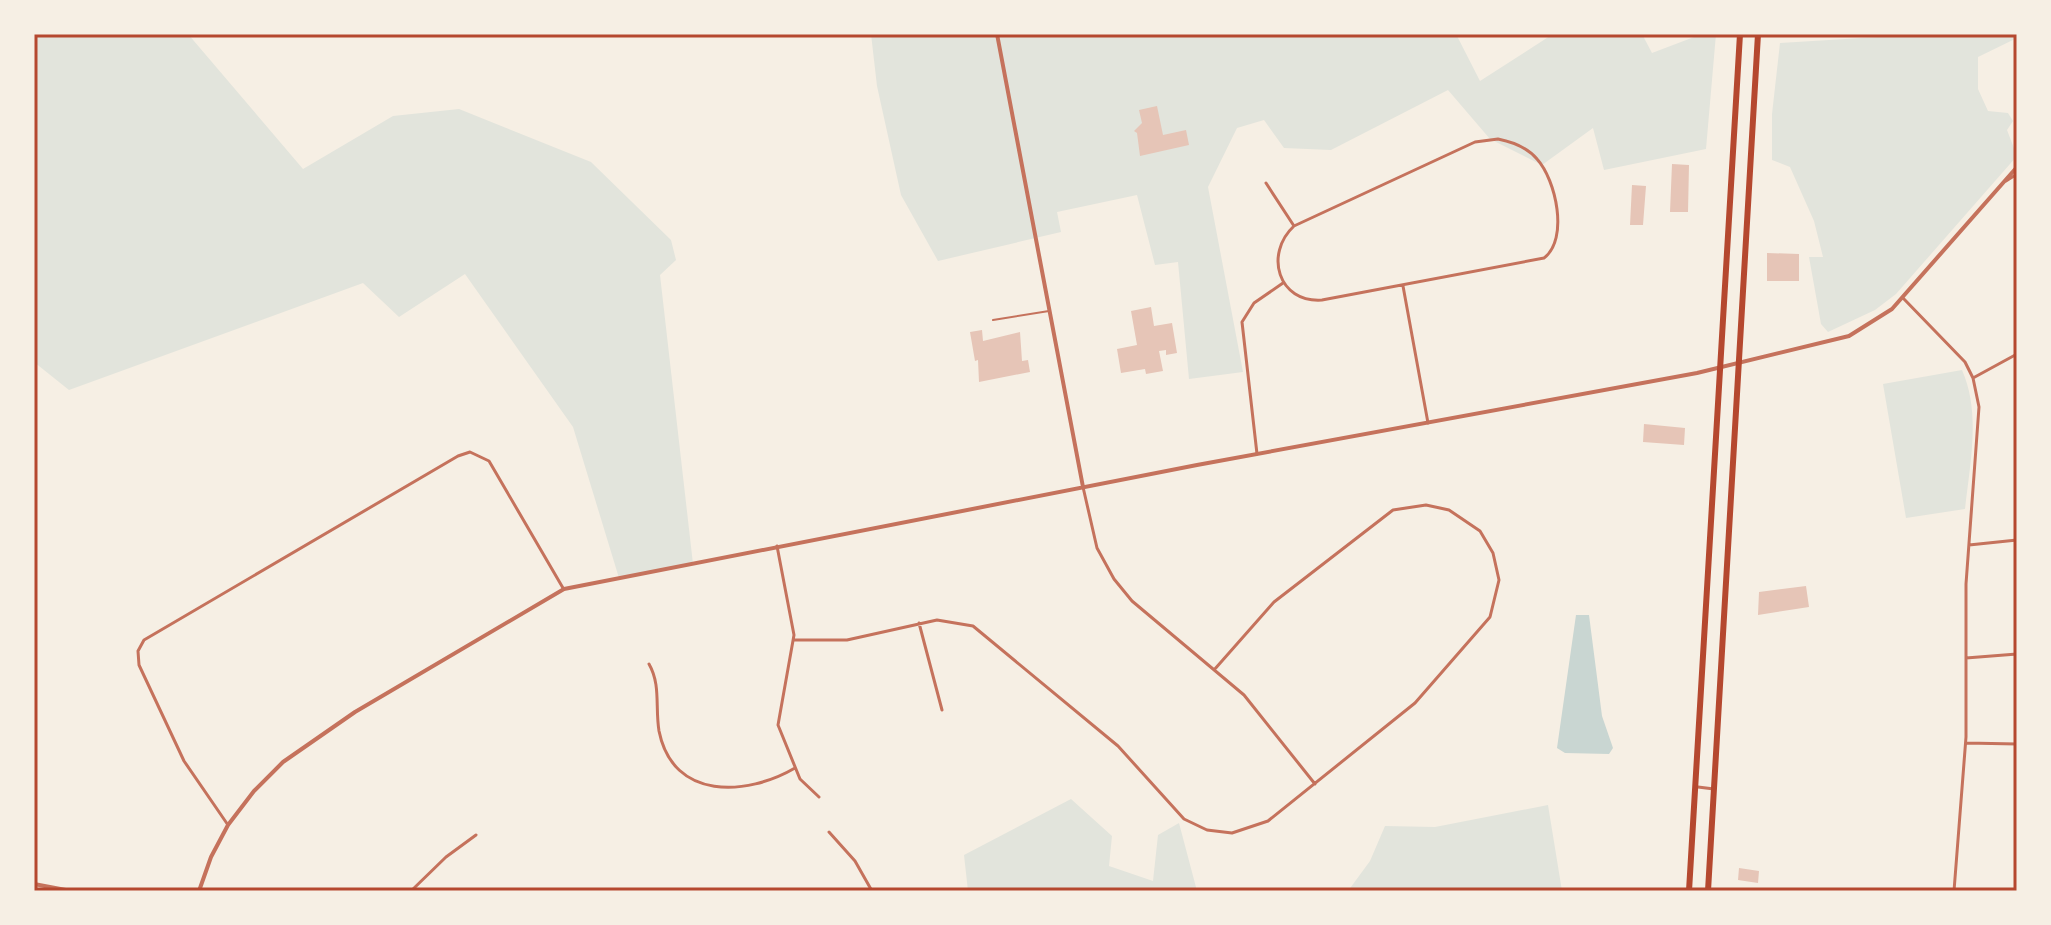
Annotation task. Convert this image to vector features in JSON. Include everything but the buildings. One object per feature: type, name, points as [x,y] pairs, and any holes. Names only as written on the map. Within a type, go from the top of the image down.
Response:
[{"type":"highway","points":[[1689,891],[1740,34]]},
{"type":"highway","points":[[1708,891],[1758,34]]},
{"type":"street","points":[[997,34],[1097,548],[1114,579],[1132,601],[1257,709],[1315,784]]},
{"type":"street","points":[[1510,141],[1538,160],[1550,184],[1558,233],[1550,253],[1535,262],[1316,301],[1295,294],[1283,283],[1277,256],[1283,239],[1294,226],[1475,142],[1510,141]]},
{"type":"street","points":[[199,891],[228,825],[269,775],[307,744],[564,589],[1721,367],[1849,336],[1881,318],[1903,298],[2017,167]]},
{"type":"street","points":[[2003,183],[2017,174]]},
{"type":"street","points":[[1266,183],[1294,226]]},
{"type":"street","points":[[1257,454],[1242,322],[1250,307],[1283,283]]},
{"type":"street","points":[[1403,286],[1428,423]]},
{"type":"street","points":[[1903,298],[1956,349],[1973,378],[1979,413],[1969,545],[1966,743],[1954,891]]},
{"type":"street","points":[[1973,378],[2017,354]]},
{"type":"street","points":[[228,825],[184,761],[139,665],[138,651],[144,640],[463,453],[477,453],[489,461],[564,589]]},
{"type":"street","points":[[793,640],[847,640],[919,623],[953,620],[983,631],[1118,746],[1176,811],[1195,826],[1232,833],[1257,827],[1415,703],[1490,617],[1498,593],[1497,567],[1480,531],[1460,515],[1438,506],[1403,507],[1382,516],[1274,602],[1214,670]]},
{"type":"street","points":[[1969,545],[2017,540]]},
{"type":"street","points":[[777,546],[792,612],[793,640],[778,725],[795,768],[807,789],[819,797]]},
{"type":"street","points":[[919,623],[942,710]]},
{"type":"street","points":[[1966,658],[2017,654]]},
{"type":"street","points":[[649,664],[658,684],[657,715],[663,744],[689,775],[717,788],[742,789],[768,783],[795,768]]},
{"type":"street","points":[[1966,743],[2017,744]]},
{"type":"street","points":[[1696,787],[1714,789]]},
{"type":"street","points":[[829,832],[855,861],[872,891]]},
{"type":"street","points":[[411,891],[446,857],[476,835]]},
{"type":"street","points":[[34,884],[71,891]]},
{"type":"lane","points":[[993,320],[1050,311]]},
{"type":"shaded area","points":[[34,34],[188,34],[303,169],[393,116],[459,109],[591,162],[671,240],[676,260],[660,275],[693,564],[619,578],[573,427],[465,274],[399,317],[363,283],[69,390],[34,362]]},
{"type":"shaded area","points":[[871,34],[1456,34],[1480,81],[1553,34],[1642,34],[1652,53],[1702,34],[1716,34],[1706,149],[1604,170],[1593,128],[1542,165],[1490,139],[1448,90],[1331,150],[1284,148],[1264,120],[1237,128],[1208,187],[1243,372],[1189,379],[1178,262],[1155,265],[1137,195],[1057,212],[1061,232],[938,261],[901,195],[877,86]]},
{"type":"shaded area","points":[[1927,34],[2017,34],[2017,38],[1978,57],[1978,89],[1988,111],[2008,113],[2013,121],[2007,130],[2017,156],[1896,294],[1875,310],[1828,332],[1821,324],[1809,257],[1823,257],[1814,221],[1790,167],[1772,160],[1772,114],[1780,43]]},
{"type":"shaded area","points":[[1962,370],[1968,386],[1973,421],[1965,509],[1906,518],[1883,384]]},
{"type":"shaded area","points":[[1576,615],[1589,615],[1602,716],[1613,748],[1609,754],[1565,753],[1557,748]]},
{"type":"shaded area","points":[[1071,799],[1112,836],[1109,866],[1153,881],[1158,835],[1179,823],[1197,891],[968,891],[964,855]]},
{"type":"shaded area","points":[[1548,805],[1562,891],[1348,891],[1370,861],[1385,826],[1435,827]]}]
